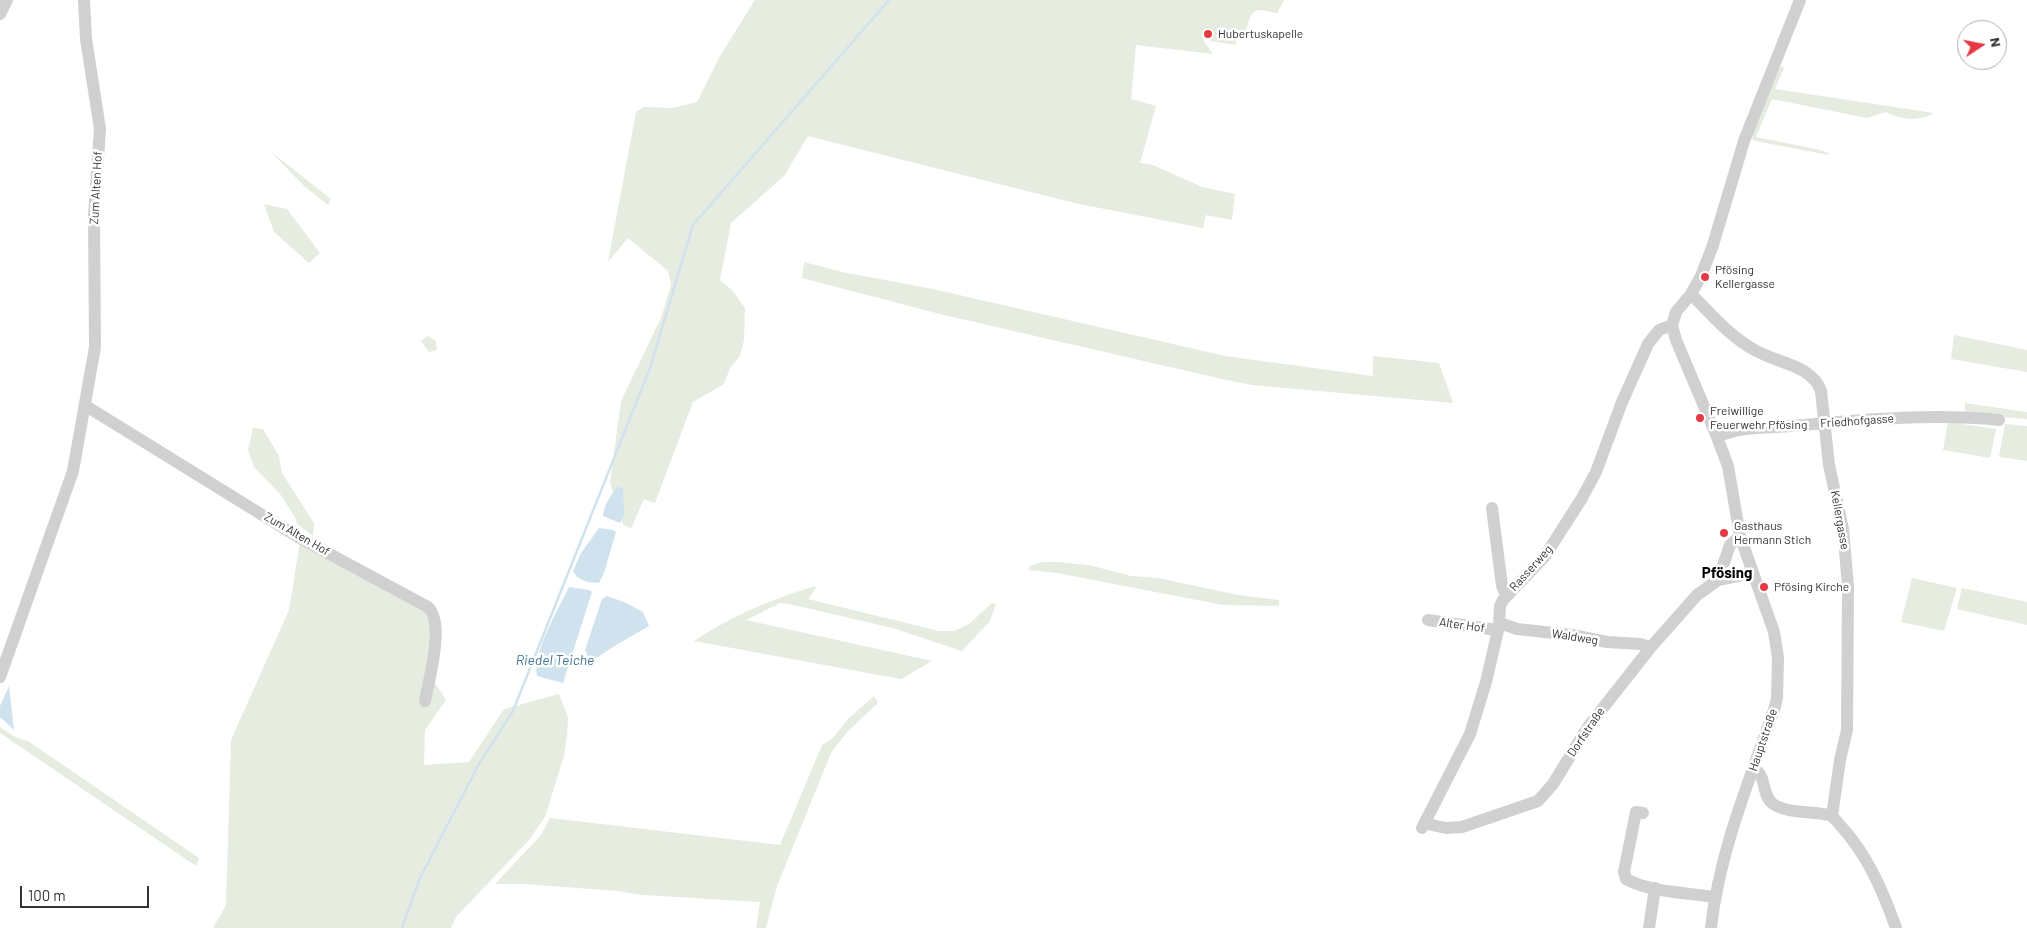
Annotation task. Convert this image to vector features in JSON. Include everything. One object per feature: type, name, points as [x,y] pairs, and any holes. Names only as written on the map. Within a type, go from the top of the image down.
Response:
[{"type":"street","points":[[0,14],[7,0]]},
{"type":"street","name":"Zum Alten Hof","points":[[0,677],[73,471],[95,348],[94,216],[100,129],[86,39],[84,0]]},
{"type":"street","points":[[1672,325],[1676,312],[1691,294],[1701,276],[1744,141],[1800,0]]},
{"type":"street","name":"Kellergasse","points":[[1691,294],[1713,317],[1740,340],[1762,354],[1801,370],[1814,378],[1821,390],[1823,423],[1829,465],[1843,529],[1849,610],[1848,730],[1840,760],[1832,816]]},
{"type":"street","name":"Hauptstraße","points":[[1672,325],[1682,356],[1728,466],[1740,536],[1774,632],[1778,658],[1777,698],[1728,843],[1714,897],[1711,928]]},
{"type":"street","name":"Rasserweg","points":[[1424,825],[1470,734],[1486,682],[1498,626],[1500,606],[1506,595],[1551,548],[1582,498],[1596,472],[1622,402],[1648,344],[1659,330],[1672,325]]},
{"type":"street","name":"Zum Alten Hof","points":[[86,406],[298,536],[428,606],[436,620],[436,634],[425,701]]},
{"type":"street","name":"Friedhofgasse","points":[[1717,437],[1746,429],[1823,423],[1919,418],[1998,420]]},
{"type":"street","points":[[1492,508],[1502,586],[1506,595]]},
{"type":"street","points":[[1718,580],[1730,545],[1740,536]]},
{"type":"street","name":"Dorfstraße","points":[[1424,825],[1446,828],[1462,826],[1538,801],[1553,784],[1588,727],[1651,647],[1702,590],[1718,580],[1753,573]]},
{"type":"street","name":"Alter Hof","points":[[1428,620],[1498,626]]},
{"type":"street","name":"Waldweg","points":[[1498,626],[1572,634],[1607,642],[1640,644],[1651,647]]},
{"type":"street","points":[[1754,769],[1760,774],[1764,792],[1774,804],[1787,809],[1832,816],[1860,848],[1879,885],[1896,928]]},
{"type":"street","points":[[1643,813],[1636,812],[1624,872],[1626,879],[1655,888],[1714,897]]},
{"type":"street","points":[[1649,928],[1655,888]]},
{"type":"shaded area","points":[[755,0],[1284,0],[1277,13],[1261,10],[1254,12],[1250,18],[1246,33],[1237,32],[1236,45],[1210,41],[1203,31],[1203,40],[1213,54],[1136,45],[1131,99],[1156,106],[1140,163],[1153,165],[1202,187],[1235,194],[1232,220],[1206,215],[1203,228],[1074,203],[808,136],[784,176],[731,223],[720,280],[732,290],[745,308],[744,340],[740,356],[730,368],[724,384],[693,402],[655,503],[644,499],[631,529],[623,524],[610,483],[621,401],[661,318],[671,285],[668,271],[628,238],[608,262],[636,112],[644,107],[673,108],[697,102],[720,56]]},
{"type":"shaded area","points":[[1782,66],[1784,68],[1775,89],[1934,113],[1916,119],[1898,117],[1886,112],[1867,118],[1772,99],[1756,137],[1829,153],[1828,155],[1753,140],[1752,136],[1778,70]]},
{"type":"shaded area","points":[[270,151],[331,199],[328,205],[303,185]]},
{"type":"shaded area","points":[[264,204],[287,209],[320,253],[309,263],[274,232]]},
{"type":"shaded area","points":[[804,262],[842,272],[933,289],[1225,356],[1373,376],[1373,356],[1439,363],[1453,403],[1252,385],[1222,379],[940,314],[802,278]]},
{"type":"shaded area","points":[[1954,335],[2027,350],[2027,372],[1951,359]]},
{"type":"shaded area","points":[[428,336],[436,341],[437,350],[429,352],[421,341]]},
{"type":"shaded area","points":[[1965,403],[2027,412],[2027,419],[1965,414]]},
{"type":"shaded area","points":[[1948,422],[1996,429],[1990,458],[1943,450]]},
{"type":"shaded area","points":[[2005,424],[2027,426],[2027,461],[1999,457]]},
{"type":"shaded area","points":[[253,428],[263,429],[279,456],[282,473],[314,523],[313,536],[297,524],[295,517],[280,494],[254,467],[248,450]]},
{"type":"shaded area","points":[[300,542],[424,610],[434,623],[426,669],[446,700],[425,730],[424,765],[469,762],[504,709],[559,694],[568,717],[564,756],[545,817],[529,840],[456,917],[451,928],[213,928],[226,905],[231,740],[289,610]]},
{"type":"shaded area","points":[[1041,562],[1089,565],[1131,576],[1158,578],[1238,595],[1279,600],[1279,606],[1223,605],[1057,573],[1028,570],[1030,566]]},
{"type":"shaded area","points":[[1912,578],[1957,588],[1944,631],[1901,622]]},
{"type":"shaded area","points":[[815,586],[816,588],[808,599],[939,631],[954,631],[969,624],[992,603],[996,604],[990,621],[962,651],[893,628],[789,604],[780,603],[746,620],[932,661],[901,679],[694,641],[723,623],[753,609]]},
{"type":"shaded area","points":[[1962,588],[2027,602],[2027,625],[1957,609]]},
{"type":"shaded area","points":[[874,696],[878,703],[848,731],[831,753],[777,886],[766,928],[756,928],[760,902],[643,895],[617,891],[525,884],[495,884],[541,835],[550,818],[780,845],[822,745],[833,738],[848,719]]},
{"type":"shaded area","points":[[0,727],[15,737],[28,741],[199,858],[196,866],[0,733]]},
{"type":"water","points":[[618,486],[623,489],[624,515],[620,523],[603,516],[606,504]]},
{"type":"water","points":[[599,528],[616,532],[604,573],[599,583],[587,582],[577,577],[573,571],[581,553]]},
{"type":"water","name":"Riedel Teiche","points":[[569,587],[592,592],[563,683],[537,676],[537,666],[542,643]]},
{"type":"water","points":[[607,596],[643,612],[649,626],[598,657],[589,658],[585,650],[602,599]]},
{"type":"water","points":[[9,686],[14,730],[0,717],[0,706]]},
{"type":"waterway","points":[[402,928],[420,878],[479,764],[513,711],[650,368],[693,225],[889,0]]},
{"type":"place","name":"Hubertuskapelle","points":[[1208,34]]},
{"type":"place","name":"Pfösing Kellergasse","points":[[1705,277]]},
{"type":"place","name":"Freiwillige Feuerwehr Pfösing","points":[[1700,418]]},
{"type":"place","name":"Gasthaus Hermann Stich","points":[[1724,533]]},
{"type":"place","name":"Pfösing Kirche","points":[[1764,587]]},
{"type":"district","name":"Pfösing","points":[[1727,573]]}]
